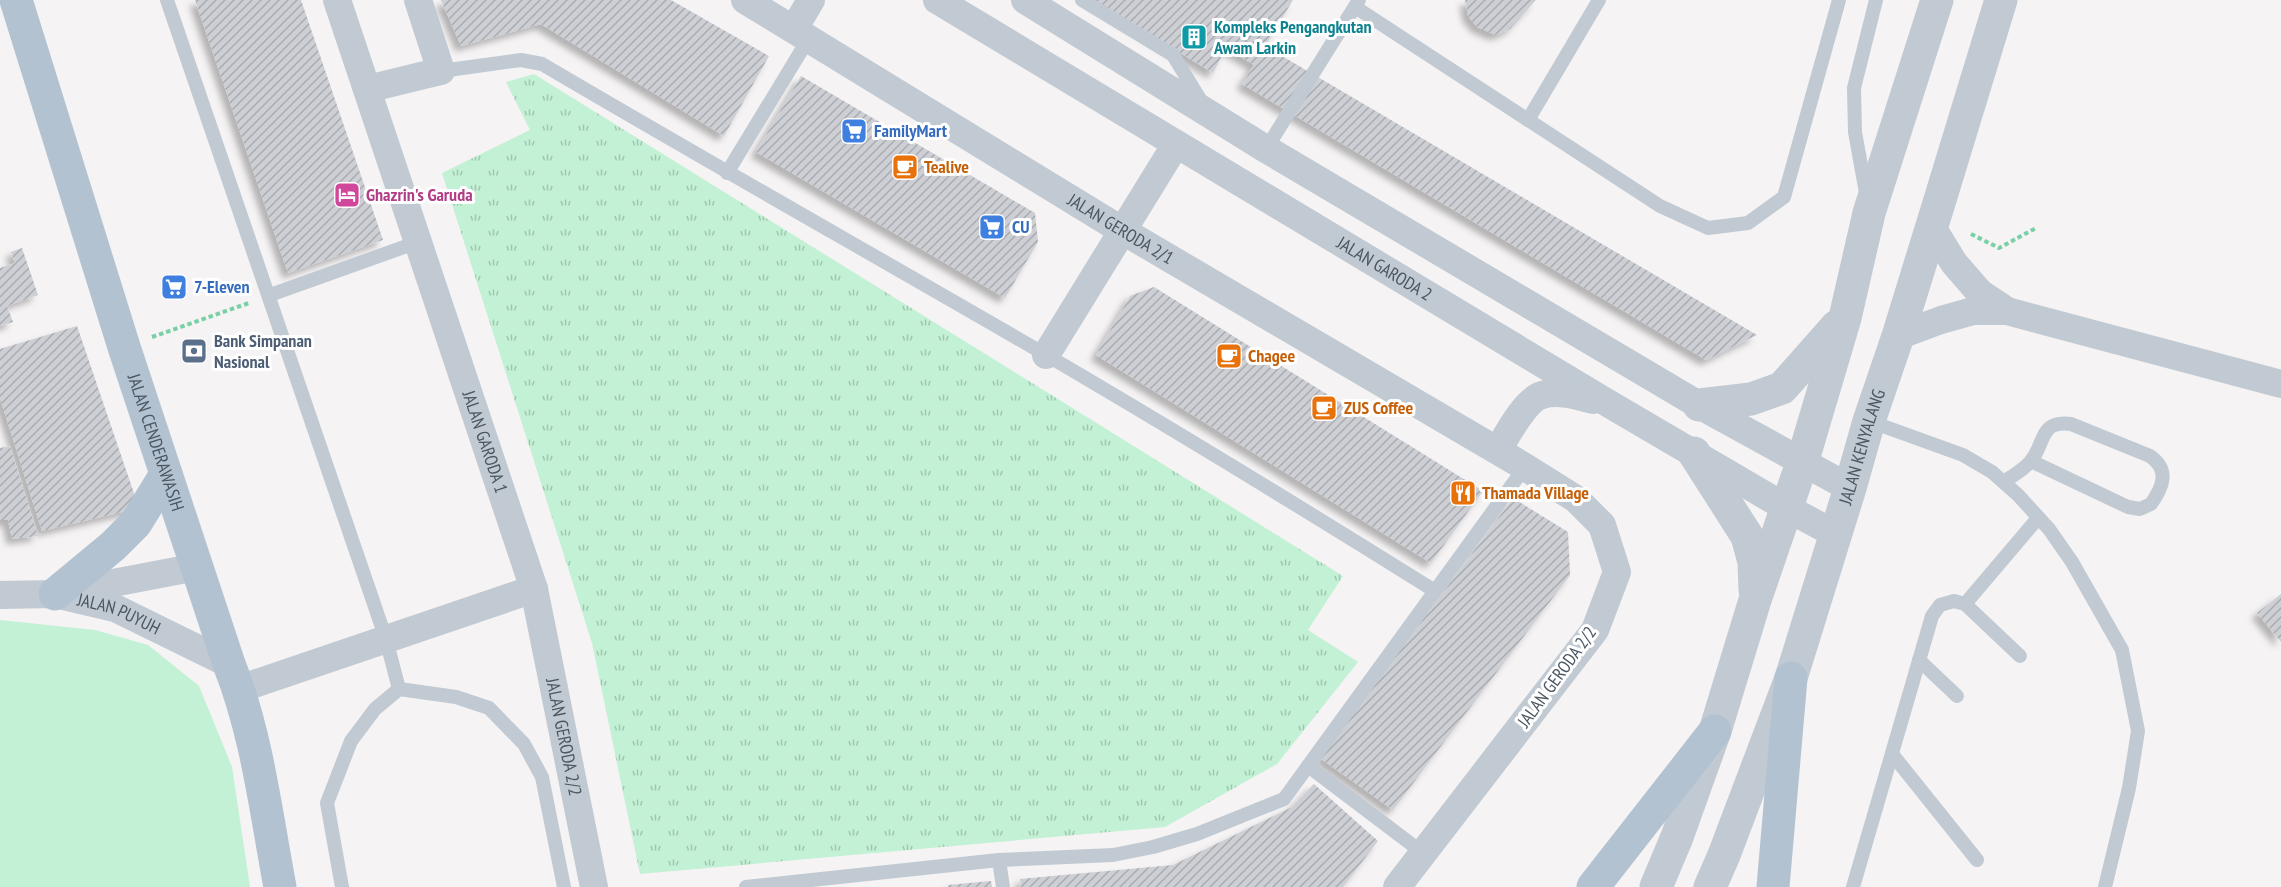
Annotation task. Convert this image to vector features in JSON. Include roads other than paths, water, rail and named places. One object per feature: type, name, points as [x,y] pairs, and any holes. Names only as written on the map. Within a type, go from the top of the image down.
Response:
[{"type":"main road","name":"JALAN CENDERAWASIH","points":[[16,0],[123,347],[234,677],[260,778],[280,887]]},
{"type":"main road","points":[[55,594],[113,546],[136,523],[166,474]]},
{"type":"main road","points":[[1773,887],[1791,678]]},
{"type":"main road","points":[[1593,887],[1715,731]]},
{"type":"street","name":"JALAN GARODA 1","points":[[337,0],[534,589]]},
{"type":"street","points":[[367,89],[441,71],[418,0]]},
{"type":"street","name":"JALAN GERODA 2/1","points":[[745,0],[1124,231],[1498,450]]},
{"type":"street","points":[[801,33],[811,0]]},
{"type":"street","name":"JALAN GARODA 2","points":[[937,0],[1611,405],[1835,534]]},
{"type":"street","points":[[1025,0],[1266,149],[1699,405],[1850,488]]},
{"type":"street","points":[[1656,887],[1677,837],[1715,731],[1785,507],[1802,463],[1845,318],[1869,213],[1937,0]]},
{"type":"street","name":"JALAN KENYALANG","points":[[1710,887],[1791,678],[2001,0]]},
{"type":"street","points":[[1046,355],[1176,144]]},
{"type":"street","points":[[1934,222],[1954,263],[1980,293],[2007,311]]},
{"type":"street","points":[[1898,336],[1973,311],[2007,311],[2281,384]]},
{"type":"street","points":[[1699,405],[1751,399],[1782,388],[1845,318]]},
{"type":"street","points":[[1498,450],[1524,409],[1540,395],[1566,394],[1611,405]]},
{"type":"street","name":"JALAN GERODA 2/2","points":[[1397,887],[1594,630],[1617,572],[1602,525],[1576,499],[1498,450]]},
{"type":"street","points":[[1694,453],[1747,536],[1754,562],[1755,600]]},
{"type":"street","points":[[55,594],[197,567]]},
{"type":"street","points":[[234,677],[386,639],[534,589]]},
{"type":"street","name":"JALAN GERODA 2/2","points":[[534,589],[594,887]]},
{"type":"street","name":"JALAN PUYUH","points":[[0,595],[55,594],[115,608],[234,677]]},
{"type":"lane","points":[[167,0],[386,639],[399,689]]},
{"type":"lane","points":[[1082,0],[1173,55],[1208,113]]},
{"type":"lane","points":[[1528,120],[1599,0]]},
{"type":"lane","points":[[1266,149],[1357,3],[1528,120],[1660,206],[1708,228],[1748,224],[1784,197],[1839,0]]},
{"type":"lane","points":[[1869,213],[1855,132],[1854,88],[1876,0]]},
{"type":"lane","points":[[727,173],[801,33]]},
{"type":"lane","points":[[441,71],[521,60],[542,64],[1245,472],[1435,591]]},
{"type":"lane","points":[[270,295],[418,242]]},
{"type":"lane","points":[[1869,421],[1963,455],[2004,482],[2049,529],[2072,561],[2122,650],[2138,732],[2129,788],[2105,887]]},
{"type":"lane","points":[[2004,482],[2031,461],[2051,426],[2061,423],[2071,424],[2150,456],[2158,462],[2163,472],[2162,483],[2151,504],[2140,509],[2128,507],[2031,461]]},
{"type":"lane","points":[[746,887],[999,860],[1113,855],[1153,847],[1186,837],[1284,799],[1525,467]]},
{"type":"lane","points":[[1965,604],[2038,518]]},
{"type":"lane","points":[[1853,887],[1932,616],[1940,604],[1954,601],[1965,604],[2020,656]]},
{"type":"lane","points":[[1919,660],[1957,696]]},
{"type":"lane","points":[[342,887],[327,803],[351,741],[375,709],[399,689],[456,698],[489,708],[524,744],[542,777],[564,887]]},
{"type":"lane","points":[[1892,754],[1977,860]]},
{"type":"lane","points":[[1308,766],[1423,853]]},
{"type":"lane","points":[[999,860],[1003,887]]},
{"type":"place","name":"Kompleks Pengangkutan Awam Larkin","points":[[1194,37]]},
{"type":"place","name":"FamilyMart","points":[[854,131]]},
{"type":"place","name":"Tealive","points":[[905,167]]},
{"type":"place","name":"Ghazrin's Garuda","points":[[347,195]]},
{"type":"place","name":"CU","points":[[992,227]]},
{"type":"place","name":"7-Eleven","points":[[174,287]]},
{"type":"place","name":"Bank Simpanan Nasional","points":[[194,351]]},
{"type":"place","name":"Chagee","points":[[1229,356]]},
{"type":"place","name":"ZUS Coffee","points":[[1324,408]]},
{"type":"place","name":"Thamada Village","points":[[1463,493]]}]
